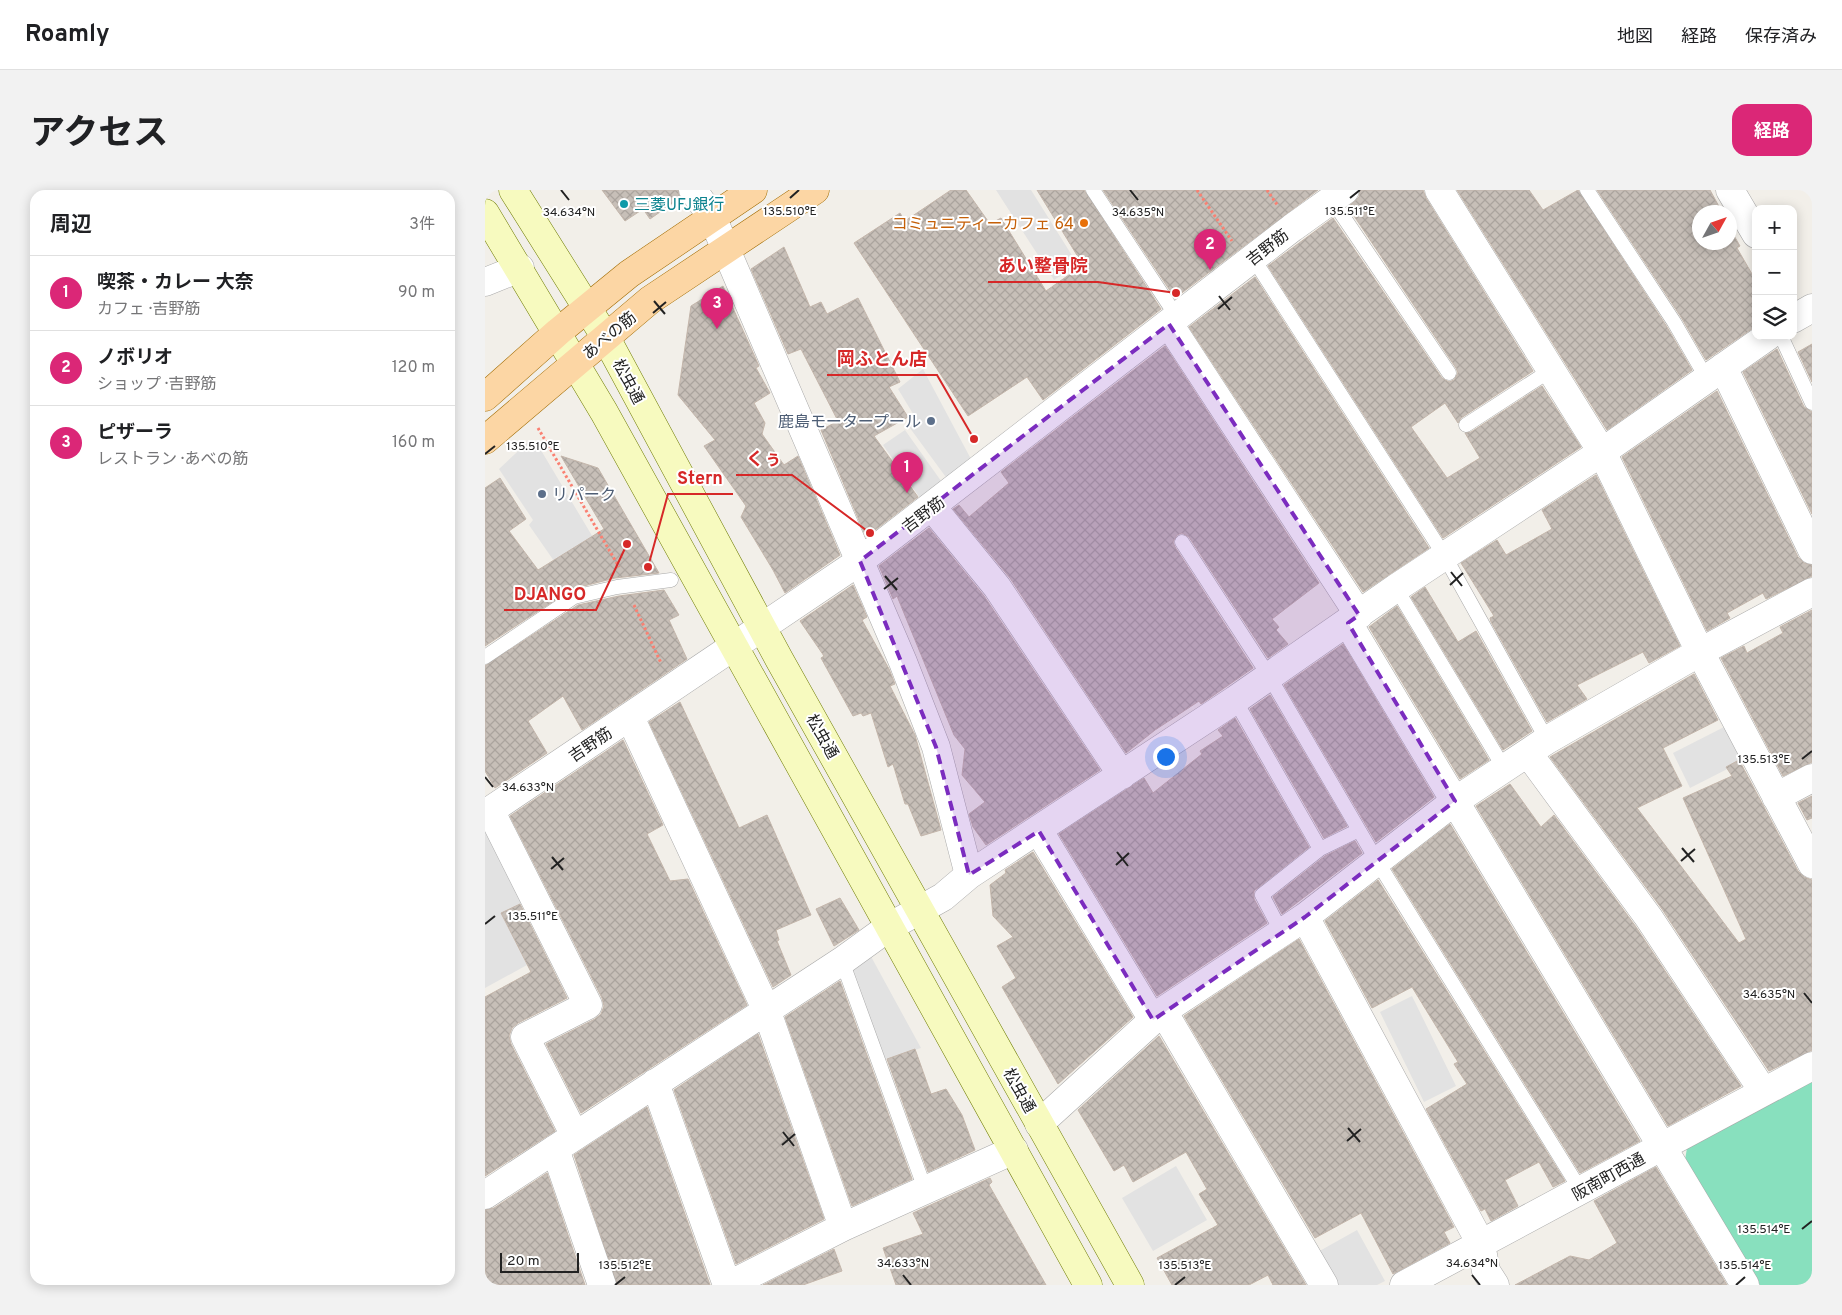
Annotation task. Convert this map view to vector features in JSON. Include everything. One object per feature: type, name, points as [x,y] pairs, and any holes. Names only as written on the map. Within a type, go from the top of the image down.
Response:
[{"type":"main road","points":[[485,397],[558,332],[629,274],[753,190]]},
{"type":"main road","name":"あべの筋","points":[[485,440],[650,300],[815,190]]},
{"type":"street","name":"松虫通","points":[[513,190],[606,338],[762,627],[1130,1285]]},
{"type":"street","points":[[693,190],[712,217],[903,662],[936,748],[969,876]]},
{"type":"street","points":[[1439,190],[1602,452],[1699,652],[1812,864]]},
{"type":"street","points":[[1731,190],[1752,227]]},
{"type":"street","name":"吉野筋","points":[[488,812],[734,648],[860,561],[1338,195]]},
{"type":"street","points":[[485,213],[576,362],[1088,1285]]},
{"type":"street","points":[[485,282],[520,268]]},
{"type":"street","points":[[1173,320],[1353,619],[1455,801],[1663,1146],[1743,1284]]},
{"type":"street","points":[[487,1190],[565,1143],[843,960],[889,927],[943,897],[969,876],[1235,700],[1395,588],[1602,452],[1762,340]]},
{"type":"street","points":[[1715,373],[1812,550]]},
{"type":"street","points":[[932,507],[997,587],[1122,775]]},
{"type":"street","points":[[1039,1124],[1158,1016],[1305,917],[1455,801],[1538,746],[1699,652],[1812,592]]},
{"type":"street","points":[[630,717],[766,1009],[843,1226]]},
{"type":"street","points":[[1538,746],[1763,1091]]},
{"type":"street","points":[[1777,797],[1812,778]]},
{"type":"street","points":[[488,812],[589,1005],[525,1037],[565,1143],[602,1285]]},
{"type":"street","points":[[1039,831],[1158,1016],[1324,1285]]},
{"type":"street","points":[[1305,917],[1481,1244],[1486,1271],[1495,1285]]},
{"type":"street","name":"阪南町西通","points":[[1404,1285],[1812,1066]]},
{"type":"street","points":[[655,1083],[728,1285],[843,1226],[1014,1150]]},
{"type":"lane","points":[[1093,190],[1173,320]]},
{"type":"lane","points":[[1587,190],[1674,322],[1715,373]]},
{"type":"lane","points":[[1338,195],[1449,373]]},
{"type":"lane","points":[[1250,261],[1444,556],[1538,746]]},
{"type":"lane","points":[[1783,340],[1812,403]]},
{"type":"lane","points":[[1466,425],[1551,370]]},
{"type":"lane","points":[[1182,542],[1269,676],[1377,861],[1581,1191]]},
{"type":"lane","points":[[485,658],[573,597],[617,586],[671,580]]},
{"type":"lane","points":[[1395,588],[1504,768]]},
{"type":"lane","points":[[1235,700],[1320,849]]},
{"type":"lane","points":[[1282,933],[1262,895],[1320,849],[1359,830]]},
{"type":"lane","points":[[843,960],[925,1189]]},
{"type":"path","points":[[1197,190],[1250,261]]},
{"type":"path","points":[[537,425],[541,438],[630,586],[631,598],[673,688]]},
{"type":"highlighted area","points":[[1169,324],[1359,615],[1348,623],[1455,801],[1305,917],[1153,1020],[1039,831],[969,875],[936,747],[860,561]]},
{"type":"green space","points":[[1812,1081],[1812,1285],[1760,1285],[1685,1160],[1687,1148]]},
{"type":"shaded area","points":[[996,190],[1031,190],[1078,265],[1054,280]]},
{"type":"shaded area","name":"鹿島モータープール","points":[[923,369],[972,461],[948,480],[907,424],[915,417],[898,389]]},
{"type":"shaded area","points":[[905,430],[946,488],[925,505],[883,445]]},
{"type":"shaded area","name":"リパーク","points":[[530,440],[539,447],[594,539],[554,561],[529,525],[533,520],[499,469]]},
{"type":"shaded area","points":[[1730,724],[1747,759],[1690,788],[1673,753]]},
{"type":"shaded area","points":[[485,820],[529,900],[501,913],[527,965],[485,988]]},
{"type":"shaded area","points":[[868,951],[921,1048],[883,1060],[851,964]]},
{"type":"shaded area","points":[[1412,996],[1456,1086],[1424,1102],[1380,1012]]},
{"type":"shaded area","points":[[1176,1166],[1207,1220],[1153,1251],[1122,1198]]},
{"type":"shaded area","points":[[1357,1230],[1385,1281],[1377,1285],[1335,1285],[1316,1253]]},
{"type":"building","points":[[602,190],[678,190],[680,198],[650,219],[643,209],[625,221]]},
{"type":"building","points":[[951,190],[966,190],[990,224],[1001,218],[1046,291],[1083,265],[1037,190],[1084,190],[1161,309],[1043,400],[1027,377],[968,416],[854,243],[900,213],[905,221]]},
{"type":"building","points":[[1103,190],[1318,190],[1175,298]]},
{"type":"building","points":[[1360,190],[1423,190],[1426,198],[1533,371],[1461,418],[1458,423],[1445,403],[1411,427],[1447,478],[1480,458],[1465,433],[1471,432],[1542,386],[1581,447],[1443,538],[1268,266],[1333,218],[1442,378],[1449,382],[1454,380],[1458,373],[1456,368],[1348,207],[1359,197]]},
{"type":"building","points":[[1457,190],[1529,190],[1543,210],[1578,190],[1667,327],[1692,370],[1607,430]]},
{"type":"building","points":[[1597,190],[1710,190],[1718,205],[1692,205],[1692,250],[1737,250],[1737,248],[1752,274],[1752,329],[1706,360],[1681,317]]},
{"type":"building","points":[[784,247],[810,307],[821,302],[827,314],[858,298],[900,382],[889,387],[908,417],[874,436],[918,497],[866,537],[821,430],[838,421],[801,349],[788,354],[751,269]]},
{"type":"building","points":[[1255,277],[1429,548],[1363,592],[1189,327]]},
{"type":"building","points":[[723,286],[759,366],[756,368],[770,393],[754,403],[765,423],[762,434],[784,465],[798,456],[840,555],[785,593],[741,517],[746,506],[704,446],[715,440],[678,395],[691,306]]},
{"type":"building","points":[[1812,344],[1812,382],[1798,352]]},
{"type":"building","points":[[1165,346],[1319,583],[1272,619],[1279,627],[1276,630],[1288,644],[1268,658],[1189,537],[1182,533],[1177,535],[1173,542],[1175,547],[1253,668],[1201,704],[1199,701],[1155,730],[1126,753],[1010,578],[953,509],[959,505],[969,517],[1009,483],[1001,472]]},
{"type":"building","points":[[1777,349],[1804,407],[1812,412],[1812,514],[1743,372]]},
{"type":"building","points":[[1717,391],[1798,557],[1804,563],[1812,565],[1812,576],[1766,599],[1763,593],[1727,613],[1730,618],[1707,631],[1622,457]]},
{"type":"building","points":[[561,456],[598,468],[659,573],[615,578],[572,589],[485,646],[485,488],[500,478],[526,519],[509,531],[538,570],[604,529]]},
{"type":"building","points":[[1596,475],[1680,646],[1649,663],[1643,652],[1577,685],[1587,699],[1547,722],[1491,622],[1490,618],[1494,616],[1461,563],[1497,540],[1506,555],[1552,529],[1542,510]]},
{"type":"building","points":[[929,528],[984,596],[1100,770],[986,845],[973,827],[969,814],[985,802],[962,775],[965,749],[954,735],[897,596],[893,599],[879,566]]},
{"type":"building","points":[[853,585],[867,617],[862,620],[889,669],[895,684],[890,686],[915,735],[941,830],[921,836],[908,804],[905,804],[893,764],[888,767],[871,713],[863,716],[861,713],[853,716],[821,658],[824,656],[800,621]]},
{"type":"building","points":[[1425,587],[1458,642],[1476,631],[1532,731],[1503,750],[1411,597]]},
{"type":"building","points":[[664,590],[679,615],[669,620],[687,659],[582,730],[563,696],[528,721],[547,753],[495,788],[485,771],[485,666],[578,605],[619,596]]},
{"type":"building","points":[[1397,606],[1489,760],[1460,779],[1369,627]]},
{"type":"building","points":[[1812,610],[1812,762],[1783,776],[1721,658],[1744,646],[1747,653],[1783,633],[1780,627]]},
{"type":"building","points":[[1343,644],[1434,797],[1376,842],[1284,685]]},
{"type":"building","points":[[1694,674],[1718,720],[1663,748],[1682,786],[1637,808],[1739,943],[1746,939],[1683,798],[1732,776],[1726,767],[1739,760],[1798,871],[1804,877],[1812,880],[1812,1050],[1769,1071],[1662,909],[1550,757]]},
{"type":"building","points":[[1270,695],[1347,826],[1324,838],[1250,709]]},
{"type":"building","points":[[680,702],[739,828],[767,815],[811,915],[776,930],[779,940],[777,941],[791,975],[773,987],[649,722]]},
{"type":"building","points":[[1235,718],[1309,847],[1254,891],[1254,899],[1267,923],[1157,996],[1059,834],[1144,778],[1153,793],[1202,754],[1200,751],[1223,736],[1218,730]]},
{"type":"building","points":[[623,740],[663,825],[647,834],[670,881],[688,879],[747,1005],[581,1113],[546,1044],[595,1019],[601,1014],[604,1006],[602,998],[510,816]]},
{"type":"building","points":[[1510,784],[1541,827],[1554,815],[1636,927],[1741,1086],[1668,1126],[1476,806]]},
{"type":"building","points":[[1812,796],[1812,818],[1807,820],[1798,803]]},
{"type":"building","points":[[1450,824],[1640,1141],[1580,1173],[1392,869]]},
{"type":"building","points":[[1355,841],[1362,853],[1282,914],[1273,897],[1325,856]]},
{"type":"building","points":[[1033,852],[1133,1017],[1058,1084],[1002,987],[1016,978],[997,946],[1013,937],[993,916],[990,885],[1006,873],[1005,870]]},
{"type":"building","points":[[1378,880],[1565,1181],[1553,1187],[1539,1162],[1505,1180],[1518,1206],[1491,1221],[1485,1209],[1481,1211],[1426,1109],[1467,1084],[1454,1064],[1458,1062],[1412,987],[1372,1008],[1325,921]]},
{"type":"building","points":[[840,898],[859,930],[834,946],[816,909]]},
{"type":"building","points":[[520,904],[567,998],[518,1023],[512,1028],[509,1036],[511,1044],[555,1131],[485,1176],[485,997],[531,972],[501,913]]},
{"type":"building","points":[[1299,939],[1454,1227],[1444,1232],[1450,1243],[1393,1274],[1361,1213],[1315,1238],[1184,1016]]},
{"type":"building","points":[[840,981],[912,1179],[852,1206],[785,1017]]},
{"type":"building","points":[[758,1034],[824,1219],[736,1264],[674,1090]]},
{"type":"building","points":[[1159,1036],[1306,1285],[1273,1285],[1268,1275],[1249,1285],[1172,1285],[1157,1258],[1218,1225],[1199,1194],[1207,1189],[1186,1152],[1133,1182],[1124,1165],[1114,1171],[1078,1110]]},
{"type":"building","points":[[915,1049],[931,1094],[946,1089],[962,1115],[975,1150],[928,1172],[887,1059]]},
{"type":"building","points":[[647,1107],[710,1285],[617,1285],[574,1155]]},
{"type":"building","points":[[1656,1167],[1727,1285],[1515,1285],[1570,1256],[1589,1260],[1617,1243],[1594,1201]]},
{"type":"building","points":[[547,1173],[585,1285],[485,1285],[485,1210],[494,1208]]},
{"type":"building","points":[[990,1178],[992,1182],[989,1185],[1046,1285],[896,1285],[883,1248],[923,1234],[913,1213]]},
{"type":"building","points":[[834,1249],[842,1271],[803,1285],[763,1285]]},
{"type":"place","name":"三菱UFJ銀行","points":[[624,204]]},
{"type":"place","name":"コミュニティーカフェ 64","points":[[1084,223]]},
{"type":"place","name":"ノボリオ","points":[[1210,270]]},
{"type":"place","name":"あい整骨院","points":[[1176,293]]},
{"type":"place","name":"ピザーラ","points":[[717,329]]},
{"type":"place","name":"鹿島モータープール","points":[[931,421]]},
{"type":"place","name":"岡ふとん店","points":[[974,439]]},
{"type":"place","name":"喫茶・カレー 大奈","points":[[907,493]]},
{"type":"place","name":"リパーク","points":[[542,494]]},
{"type":"place","name":"くぅ","points":[[870,533]]},
{"type":"place","name":"DJANGO","points":[[627,544]]},
{"type":"place","name":"Stern","points":[[648,567]]}]
